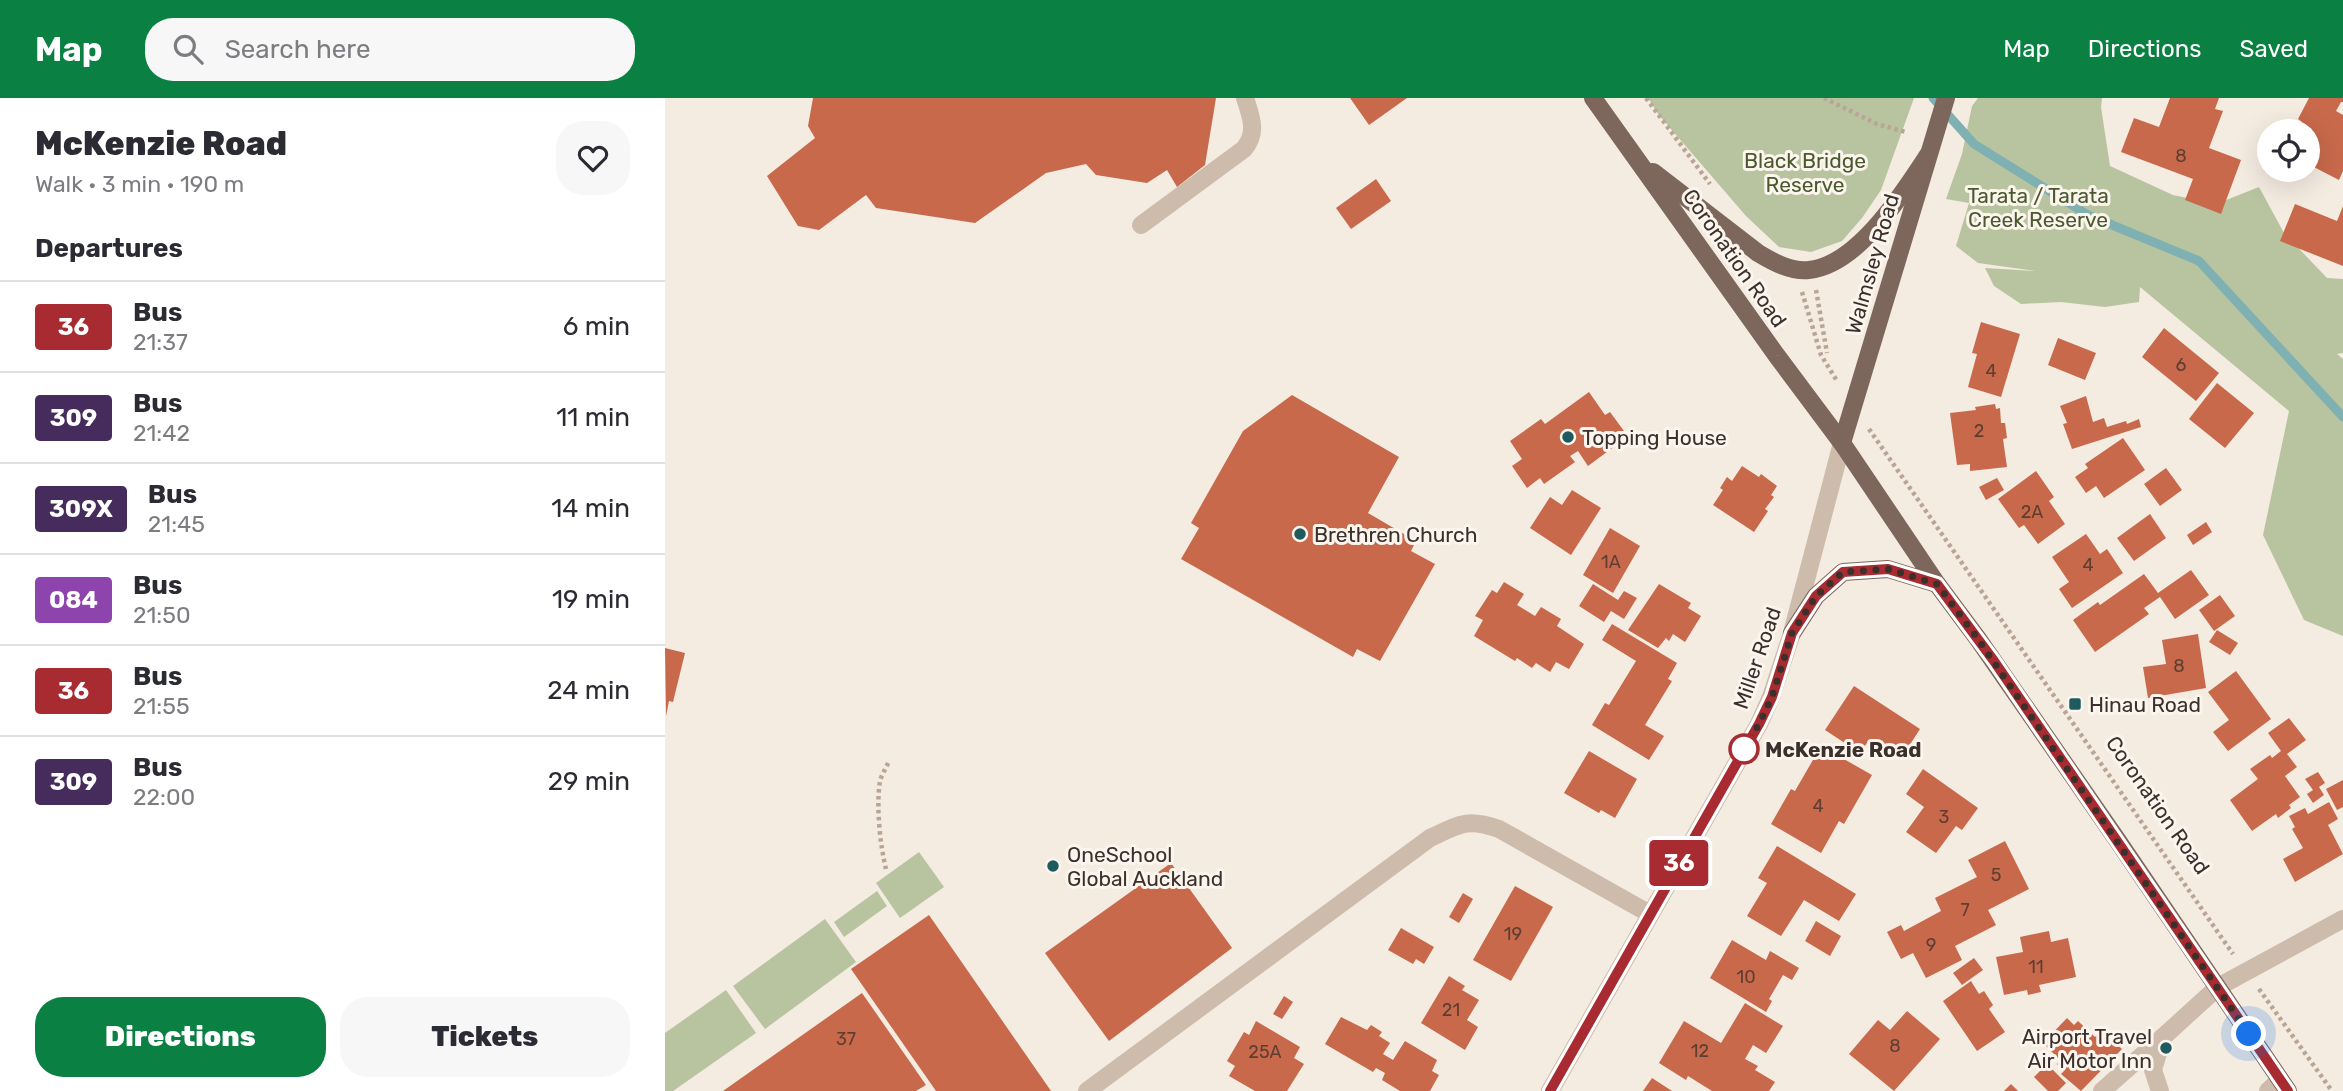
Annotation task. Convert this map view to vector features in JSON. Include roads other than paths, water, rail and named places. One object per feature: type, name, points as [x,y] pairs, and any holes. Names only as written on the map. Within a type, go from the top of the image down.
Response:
[{"type":"main road","name":"Coronation Road","points":[[1593,98],[1842,443]]},
{"type":"main road","name":"Walmsley Road","points":[[1842,443],[1946,98]]},
{"type":"main road","points":[[1637,159],[1758,253],[1790,268],[1809,270],[1832,263],[1856,246],[1893,209],[1927,155]]},
{"type":"main road","points":[[1842,443],[2218,987],[2282,1088]]},
{"type":"main road","points":[[1792,633],[1816,596],[1843,572],[1888,569],[1937,584]]},
{"type":"street","points":[[1142,225],[1251,141],[1254,127],[1245,98]]},
{"type":"street","name":"Miller Road","points":[[1550,1091],[1772,697],[1792,633],[1842,443]]},
{"type":"street","points":[[1087,1091],[1430,838],[1457,825],[1478,822],[1499,829],[1650,915]]},
{"type":"street","points":[[2102,1091],[2218,987],[2343,919]]},
{"type":"street","points":[[2160,1091],[2153,1070],[2163,1037]]},
{"type":"waterway","points":[[1933,98],[1974,144],[2088,215],[2199,261],[2343,417]]},
{"type":"place","name":"Topping House","points":[[1568,437]]},
{"type":"place","name":"Brethren Church","points":[[1300,534]]},
{"type":"place","name":"Hinau Road","points":[[2075,704]]},
{"type":"place","name":"McKenzie Road","points":[[1744,749]]},
{"type":"place","name":"OneSchool Global Auckland","points":[[1053,866]]},
{"type":"place","name":"Airport Travel Air Motor Inn","points":[[2166,1048]]},
{"type":"park label","name":"Black Bridge Reserve","points":[[1805,172]]},
{"type":"park label","name":"Tarata / Tarata Creek Reserve","points":[[2038,207]]}]
